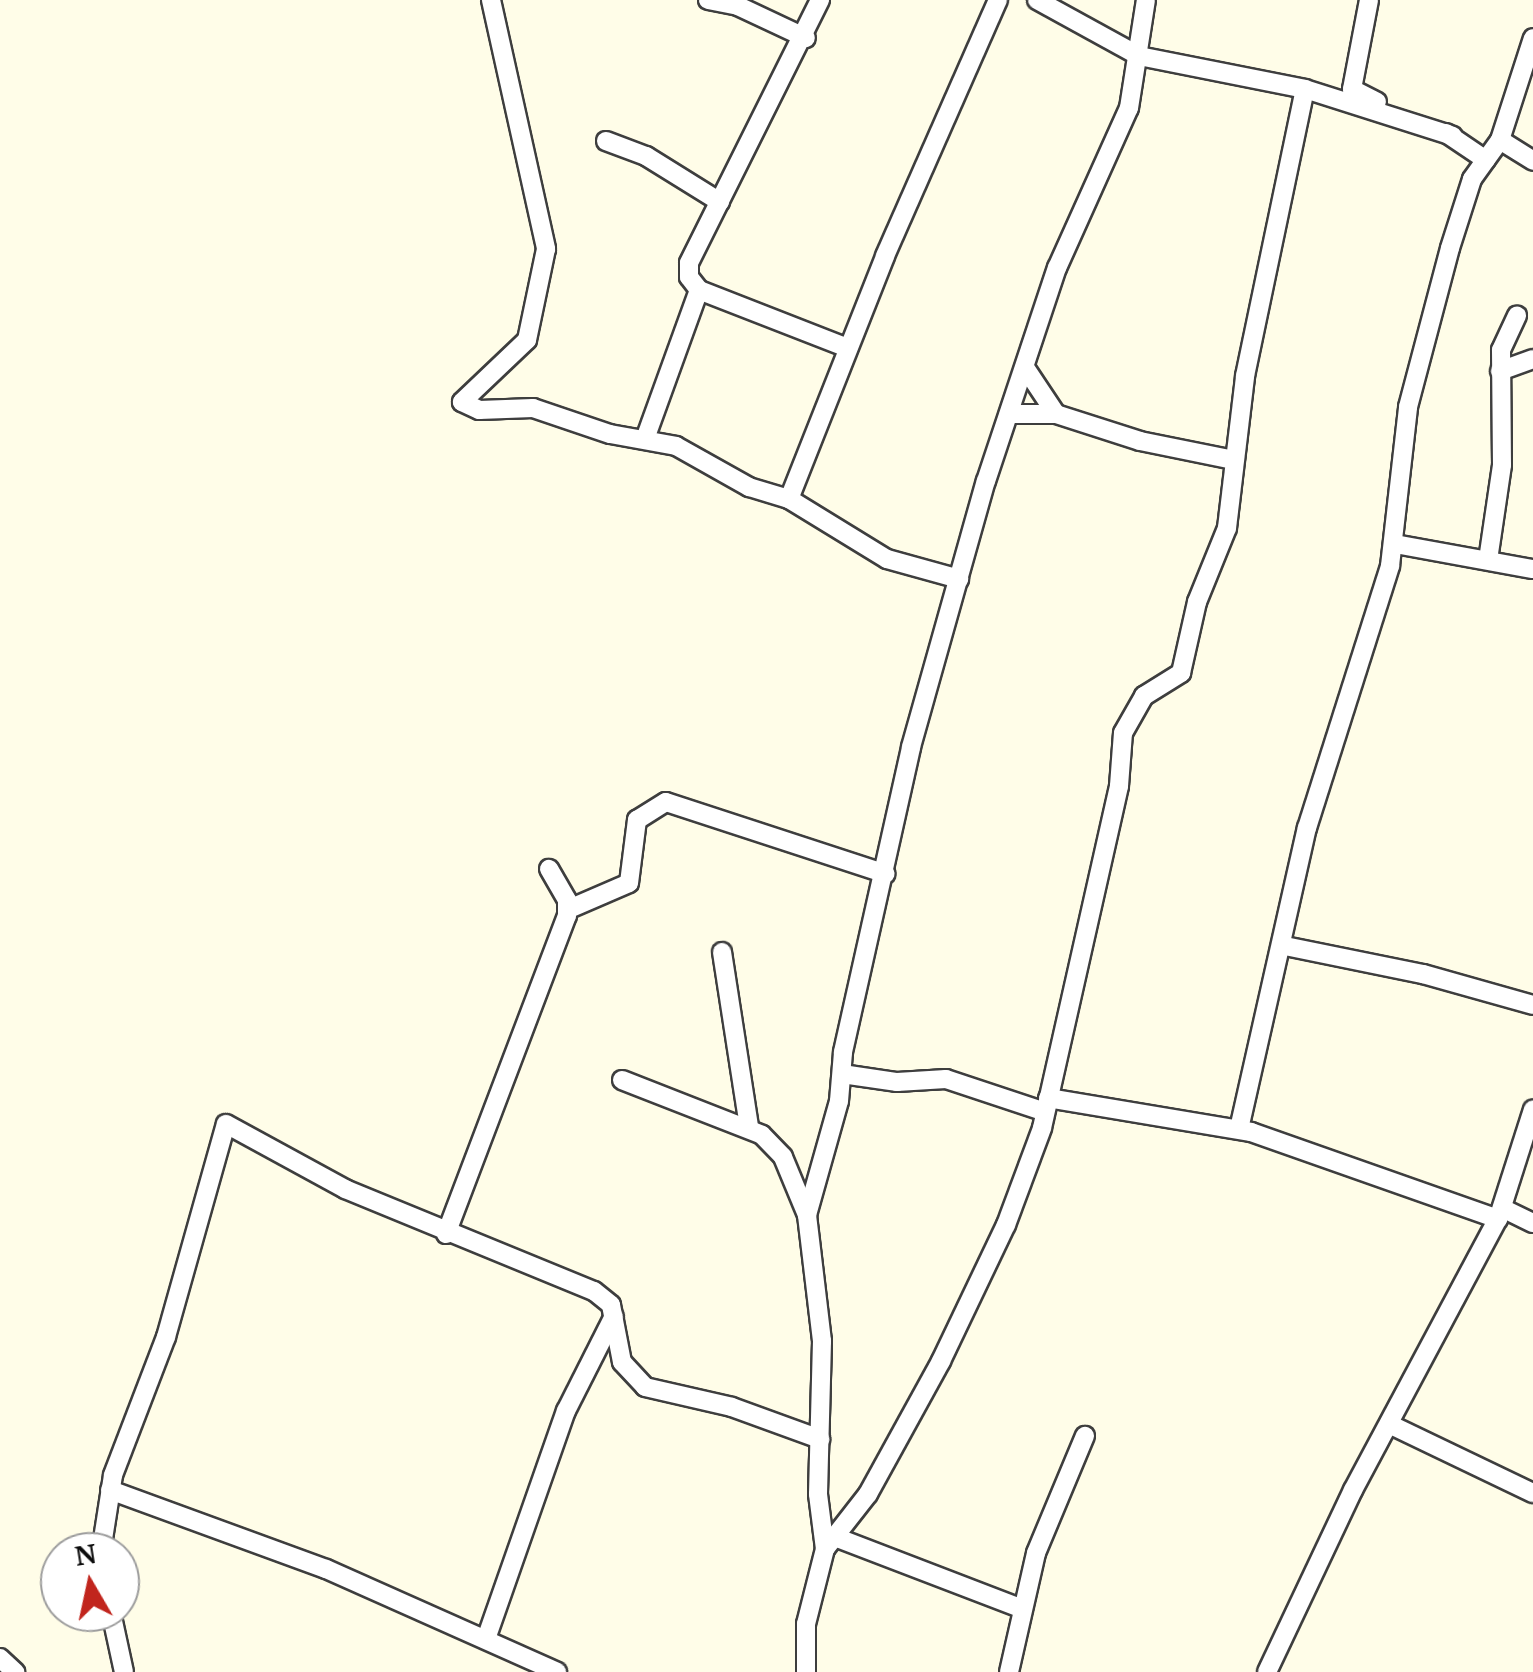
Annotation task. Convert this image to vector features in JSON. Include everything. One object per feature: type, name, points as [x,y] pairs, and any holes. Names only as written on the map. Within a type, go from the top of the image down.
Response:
[{"type":"street","points":[[492,0],[546,250],[527,340],[462,402],[479,410],[533,408],[676,446],[749,488],[789,499],[887,559],[959,579]]},
{"type":"street","points":[[708,0],[738,6],[806,38]]},
{"type":"street","points":[[820,0],[806,38],[688,264],[689,277],[699,290],[848,348]]},
{"type":"street","points":[[789,499],[848,348],[998,0]]},
{"type":"street","points":[[1037,0],[1139,56],[1306,89],[1453,136]]},
{"type":"street","points":[[807,1215],[842,1074],[911,747],[959,579],[1078,210],[1129,108],[1146,0]]},
{"type":"street","points":[[1369,0],[1352,90],[1453,136],[1486,160]]},
{"type":"street","points":[[1239,1129],[1285,946],[1307,828],[1395,544],[1408,408],[1450,248],[1472,179],[1500,140],[1533,38]]},
{"type":"street","points":[[806,1672],[806,1624],[830,1543],[886,1466],[941,1361],[1006,1225],[1047,1105],[1119,786],[1122,733],[1144,696],[1181,674],[1197,602],[1227,528],[1233,460],[1306,89]]},
{"type":"street","points":[[1500,140],[1533,160]]},
{"type":"street","points":[[606,141],[646,156],[720,202]]},
{"type":"street","points":[[645,439],[699,290]]},
{"type":"street","points":[[1488,560],[1502,465],[1501,350],[1517,316]]},
{"type":"street","points":[[1500,371],[1533,359]]},
{"type":"street","points":[[1026,369],[1056,414]]},
{"type":"street","points":[[1013,414],[1056,414],[1156,446],[1233,460]]},
{"type":"street","points":[[1395,544],[1533,569]]},
{"type":"street","points":[[446,1234],[569,909],[628,883],[637,820],[666,802],[886,874]]},
{"type":"street","points":[[549,869],[569,909]]},
{"type":"street","points":[[1285,946],[1423,974],[1533,1005]]},
{"type":"street","points":[[722,952],[749,1127]]},
{"type":"street","points":[[842,1074],[897,1082],[946,1078],[1047,1105],[1239,1129],[1533,1223]]},
{"type":"street","points":[[622,1080],[749,1127],[783,1157],[807,1215],[822,1341],[820,1439],[830,1543]]},
{"type":"street","points":[[1267,1672],[1389,1424],[1500,1214],[1533,1109]]},
{"type":"street","points":[[104,1532],[110,1490],[166,1337],[226,1124],[446,1234],[594,1292],[614,1316],[622,1362],[645,1387],[732,1407],[820,1439]]},
{"type":"street","points":[[486,1639],[566,1410],[614,1316]]},
{"type":"street","points":[[1389,1424],[1533,1493]]},
{"type":"street","points":[[1009,1672],[1020,1608],[1054,1503],[1085,1436]]},
{"type":"street","points":[[110,1490],[326,1570],[557,1672]]},
{"type":"street","points":[[830,1543],[1020,1608]]},
{"type":"street","points":[[115,1632],[124,1672]]},
{"type":"street","points":[[0,1658],[14,1672]]}]
